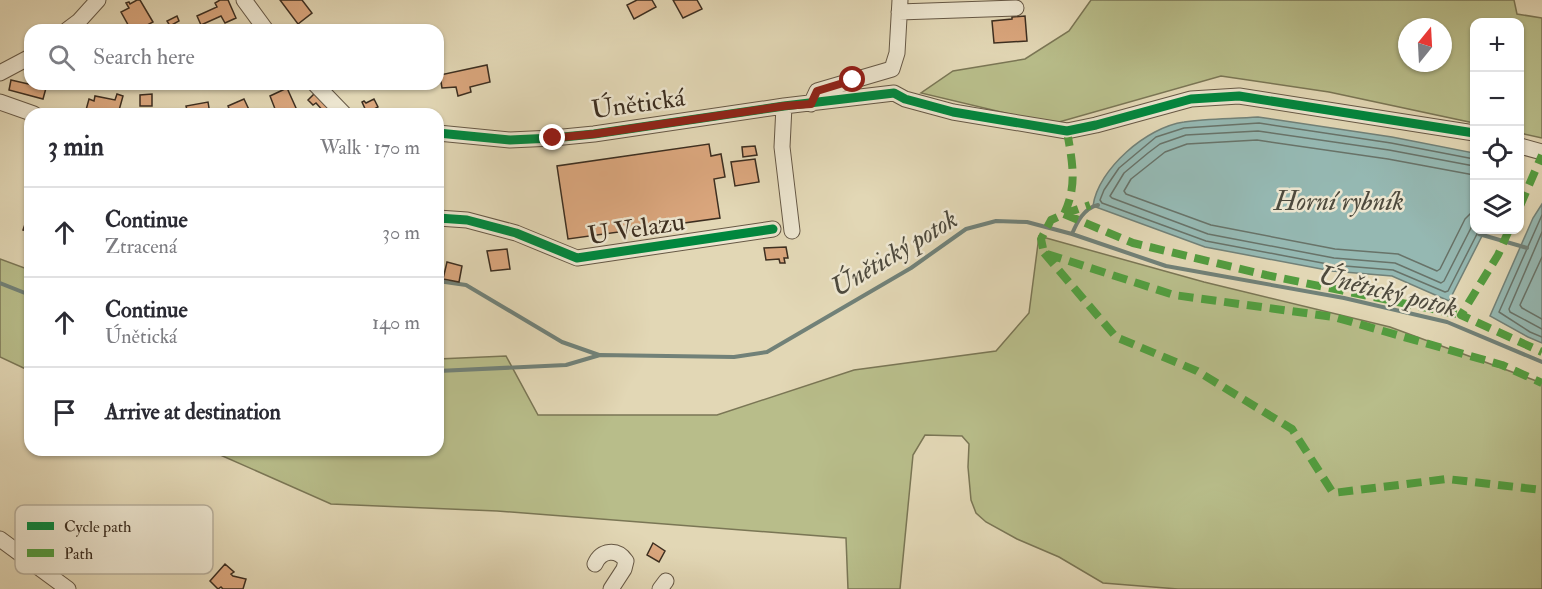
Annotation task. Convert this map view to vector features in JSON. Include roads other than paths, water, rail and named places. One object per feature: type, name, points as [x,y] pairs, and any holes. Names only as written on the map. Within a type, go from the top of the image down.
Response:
[{"type":"street","points":[[75,24],[98,0]]},
{"type":"street","points":[[244,0],[262,24]]},
{"type":"street","points":[[811,104],[817,91],[892,69],[897,53],[900,6],[1016,8]]},
{"type":"street","points":[[0,73],[24,60]]},
{"type":"street","points":[[321,90],[338,108]]},
{"type":"street","name":"Únětická","points":[[444,134],[510,140],[553,138],[894,93],[905,99],[953,112],[1067,131],[1191,99],[1239,96],[1470,132]]},
{"type":"street","points":[[0,102],[24,110]]},
{"type":"street","points":[[784,106],[782,147],[792,231]]},
{"type":"street","points":[[1524,147],[1542,152]]},
{"type":"street","name":"U Velazu","points":[[444,218],[467,220],[516,233],[577,258],[773,229]]},
{"type":"street","points":[[0,539],[15,550]]},
{"type":"street","points":[[595,564],[598,557],[604,553],[614,552],[622,555],[626,561],[624,569],[611,589]]},
{"type":"street","points":[[48,574],[68,589]]},
{"type":"water","name":"Horní rybník","points":[[1258,117],[1392,137],[1470,152],[1470,234],[1483,234],[1449,301],[1392,276],[1332,271],[1205,247],[1093,206],[1104,178],[1126,152],[1155,132],[1184,122]]},
{"type":"water","points":[[1542,204],[1542,343],[1490,316],[1533,218]]},
{"type":"waterway","points":[[1072,234],[1085,212],[1098,205]]},
{"type":"waterway","name":"Únětický potok","points":[[444,371],[566,365],[600,355],[734,357],[767,352],[911,268],[966,229],[996,221],[1027,222],[1072,234],[1166,266],[1344,298],[1447,322],[1542,362]]},
{"type":"waterway","points":[[1479,234],[1527,248]]},
{"type":"waterway","points":[[444,282],[466,285],[562,342],[599,355]]},
{"type":"waterway","name":"Únětický potok","points":[[0,283],[24,293]]}]
